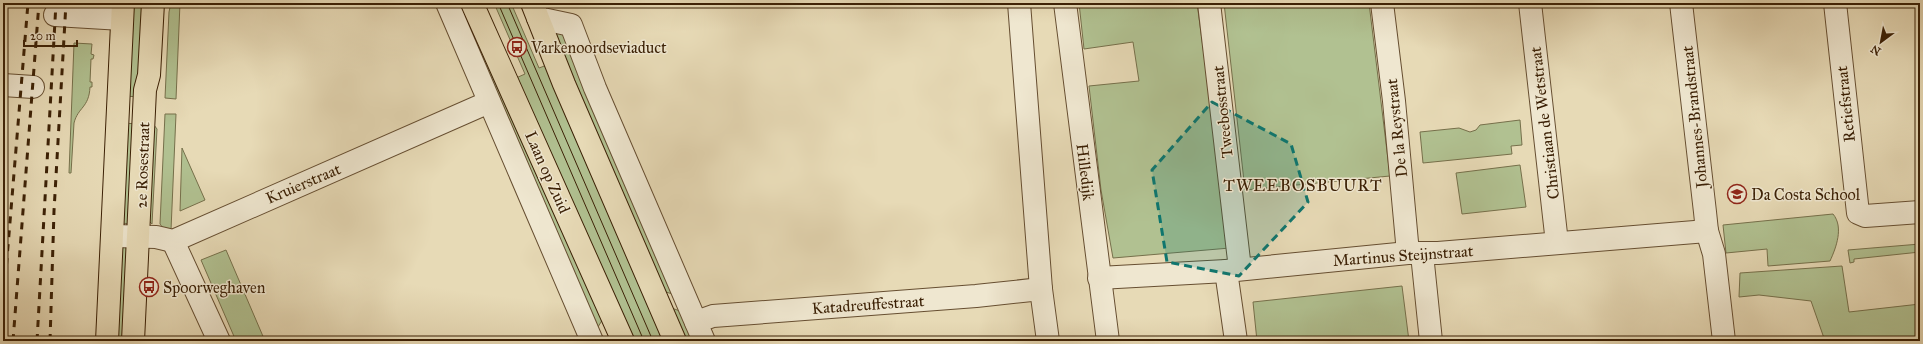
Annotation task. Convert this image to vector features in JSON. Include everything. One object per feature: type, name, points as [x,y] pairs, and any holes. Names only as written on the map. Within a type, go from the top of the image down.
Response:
[{"type":"main road","name":"2e Rosestraat","points":[[134,334],[145,90],[149,75],[153,3]]},
{"type":"main road","name":"Laan op Zuid","points":[[472,3],[623,341]]},
{"type":"main road","points":[[535,10],[564,84],[675,341]]},
{"type":"main road","name":"2e Rosestraat","points":[[108,333],[122,11]]},
{"type":"street","name":"Laan op Zuid","points":[[446,3],[592,341]]},
{"type":"street","points":[[1019,3],[1041,289],[1048,341]]},
{"type":"street","name":"Hilledijk","points":[[1065,3],[1108,341]]},
{"type":"street","name":"Tweebosstraat","points":[[1209,3],[1233,270],[1229,298],[1232,305],[1236,341]]},
{"type":"street","name":"De la Reystraat","points":[[1382,3],[1415,254],[1431,341]]},
{"type":"street","name":"Christiaan de Wetstraat","points":[[1530,3],[1557,243]]},
{"type":"street","name":"Johannes-Brandstraat","points":[[1681,3],[1707,231],[1714,254],[1724,341]]},
{"type":"street","name":"Retiefstraat","points":[[1835,3],[1856,206],[1858,213],[1864,216],[1920,212]]},
{"type":"street","points":[[535,10],[571,25],[595,88],[696,323]]},
{"type":"street","points":[[55,15],[122,11]]},
{"type":"street","points":[[3,86],[33,87]]},
{"type":"street","name":"Kruierstraat","points":[[173,241],[489,102]]},
{"type":"street","name":"Martinus Steijnstraat","points":[[1099,278],[1233,270],[1707,231]]},
{"type":"street","points":[[113,236],[173,241],[219,341]]},
{"type":"street","name":"Katadreuffestraat","points":[[696,323],[713,316],[976,296],[1041,289]]},
{"type":"street","points":[[656,297],[696,323]]},
{"type":"street","points":[[599,341],[612,317]]},
{"type":"highlighted area","points":[[1212,102],[1291,144],[1308,202],[1239,276],[1167,262],[1152,170]]},
{"type":"green space","points":[[3,3],[7,3],[3,60]]},
{"type":"green space","points":[[128,3],[142,3],[139,97],[125,96]]},
{"type":"green space","points":[[171,3],[180,3],[176,99],[165,98],[169,12]]},
{"type":"green space","points":[[452,3],[462,3],[604,317],[595,332]]},
{"type":"green space","points":[[494,3],[511,3],[539,68],[547,65],[666,341],[634,341],[516,78],[525,74]]},
{"type":"green space","points":[[1079,3],[1197,3],[1230,248],[1113,258],[1101,190],[1089,86],[1139,81],[1133,42],[1084,49]]},
{"type":"green space","points":[[1224,3],[1369,3],[1390,176],[1245,190]]},
{"type":"green space","points":[[552,28],[565,32],[680,296],[662,291]]},
{"type":"green space","points":[[74,43],[92,44],[91,54],[94,55],[93,59],[91,59],[90,82],[92,82],[92,87],[90,87],[86,103],[78,114],[74,123],[71,173],[69,173]]},
{"type":"green space","points":[[165,114],[176,114],[171,230],[163,228],[160,224]]},
{"type":"green space","points":[[1520,120],[1522,145],[1511,146],[1512,154],[1423,163],[1420,132],[1459,128],[1470,132],[1476,130],[1480,125]]},
{"type":"green space","points":[[123,123],[138,124],[132,224],[121,223]]},
{"type":"green space","points":[[154,125],[157,129],[152,224],[148,220]]},
{"type":"green space","points":[[182,148],[205,200],[180,211]]},
{"type":"green space","points":[[1520,165],[1526,207],[1462,214],[1456,173]]},
{"type":"green space","points":[[1833,214],[1838,225],[1838,238],[1830,261],[1768,266],[1767,249],[1726,253],[1723,225]]},
{"type":"green space","points":[[1920,244],[1920,252],[1854,259],[1854,262],[1850,263],[1848,250]]},
{"type":"green space","points":[[120,247],[131,248],[129,341],[115,341]]},
{"type":"green space","points":[[226,250],[265,341],[236,341],[201,260]]},
{"type":"green space","points":[[1842,266],[1849,312],[1920,304],[1920,341],[1825,341],[1811,301],[1759,295],[1739,297],[1740,273]]},
{"type":"green space","points":[[1402,286],[1409,341],[1257,341],[1253,302]]},
{"type":"green space","points":[[669,307],[688,314],[699,341],[684,341]]},
{"type":"tram line","points":[[498,3],[644,341]]},
{"type":"tram line","points":[[507,3],[653,341]]},
{"type":"railway","points":[[3,307],[28,3]]},
{"type":"railway","points":[[13,341],[39,3]]},
{"type":"railway","points":[[37,341],[56,3]]},
{"type":"railway","points":[[50,341],[54,211],[66,3]]},
{"type":"place","name":"Varkenoordseviaduct","points":[[517,47]]},
{"type":"place","name":"Da Costa School","points":[[1737,194]]},
{"type":"place","name":"Spoorweghaven","points":[[149,287]]},
{"type":"district","name":"TWEEBOSBUURT","points":[[1303,185]]}]
